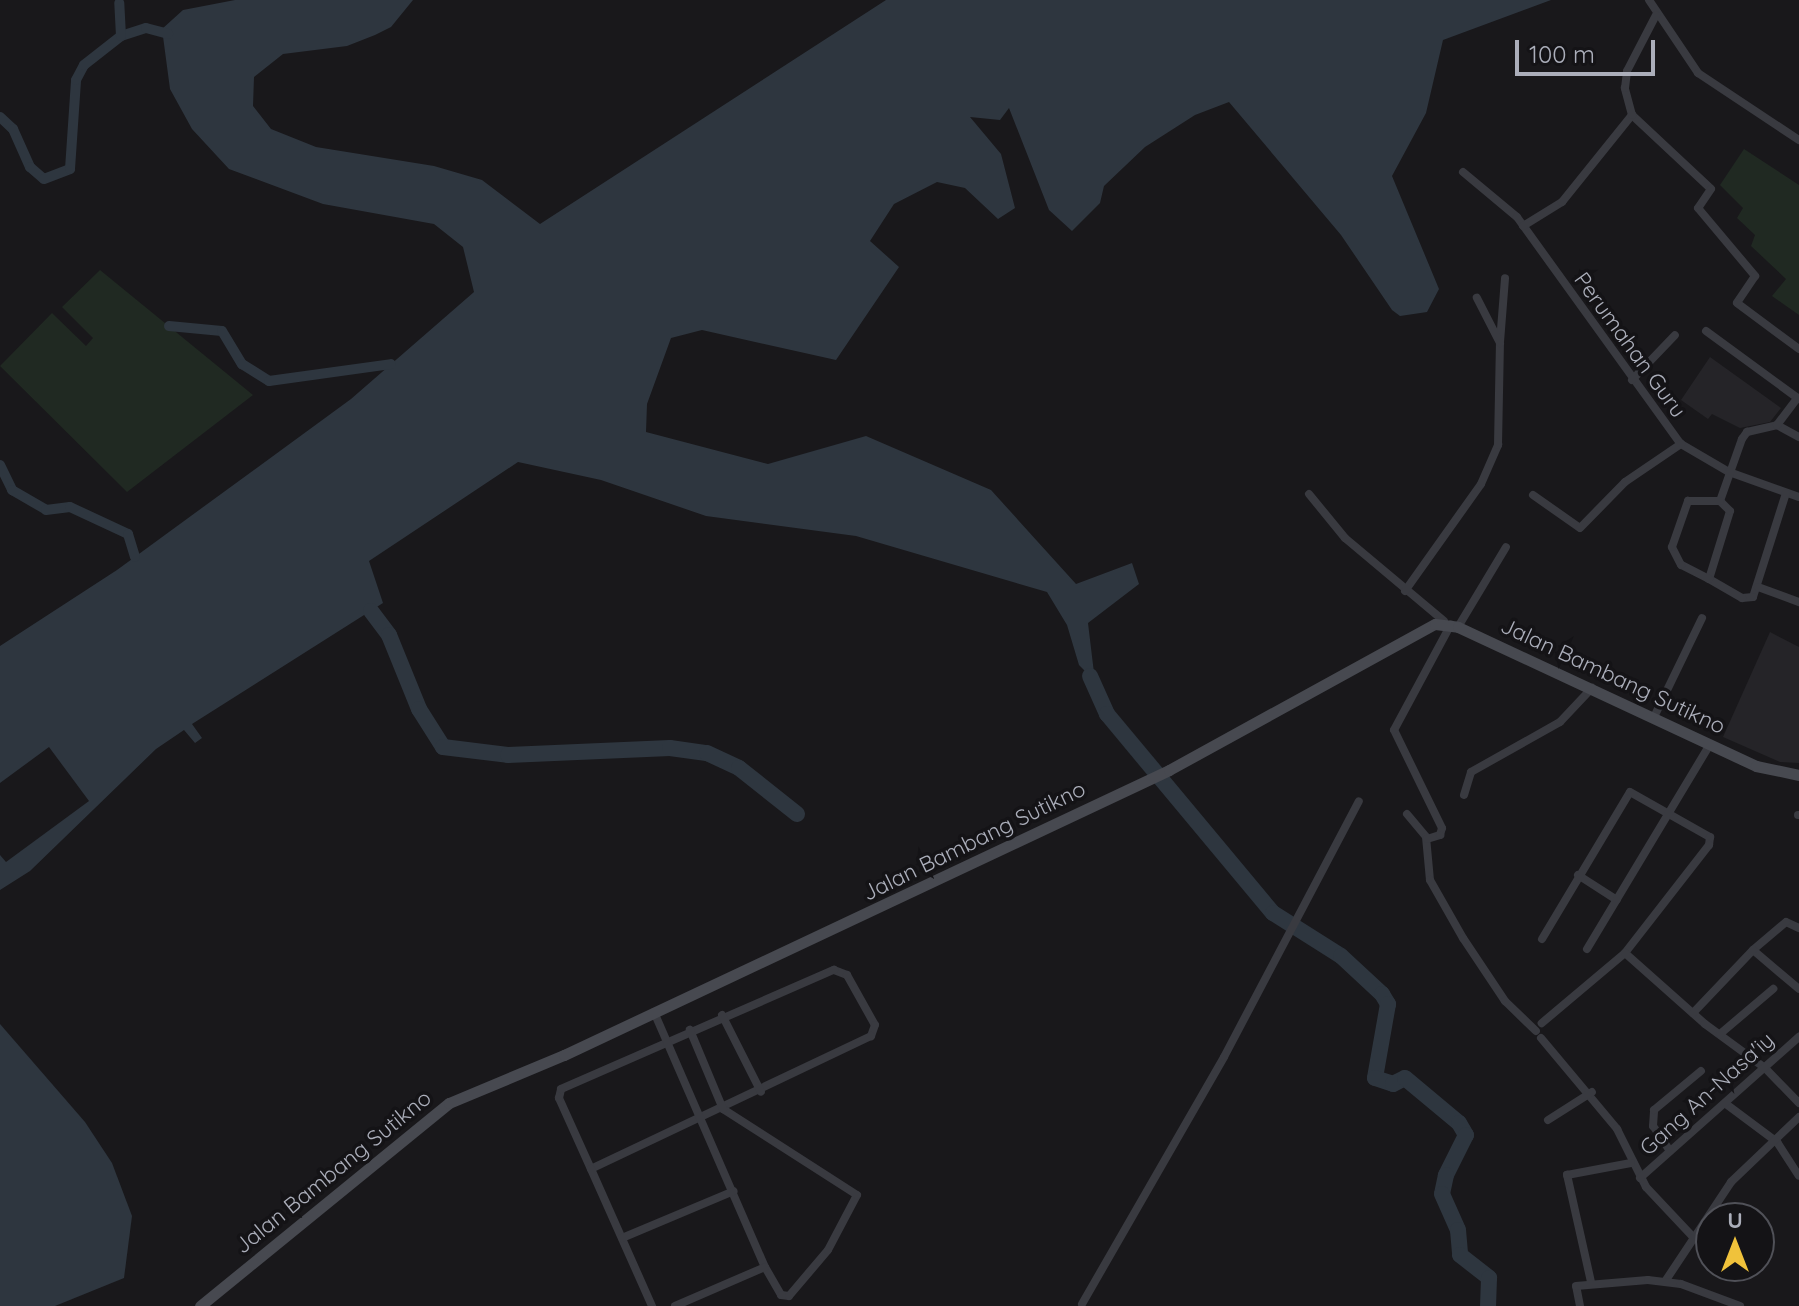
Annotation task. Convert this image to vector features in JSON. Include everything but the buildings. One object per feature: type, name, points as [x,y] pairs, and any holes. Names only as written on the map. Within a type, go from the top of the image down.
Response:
[{"type":"street","points":[[1649,0],[1656,15],[1698,73],[1799,140]]},
{"type":"street","points":[[1656,15],[1627,71],[1625,88],[1632,115],[1711,189],[1698,208],[1755,276],[1737,303],[1799,349]]},
{"type":"street","points":[[1523,226],[1562,202],[1632,115]]},
{"type":"street","name":"Perumahan Guru","points":[[1463,172],[1523,226],[1681,444],[1729,472],[1799,497]]},
{"type":"street","points":[[1405,591],[1492,465],[1498,445],[1505,278]]},
{"type":"street","points":[[1477,298],[1500,343]]},
{"type":"street","points":[[1706,331],[1798,398],[1777,425],[1747,432],[1720,501]]},
{"type":"street","points":[[1632,380],[1675,335]]},
{"type":"street","points":[[1777,425],[1799,437]]},
{"type":"street","points":[[1533,495],[1580,528],[1625,482],[1681,444]]},
{"type":"street","points":[[1709,579],[1730,511],[1720,501],[1688,501],[1672,547],[1681,565],[1742,598],[1753,597],[1758,587],[1786,493]]},
{"type":"street","points":[[1309,494],[1345,538],[1405,591],[1451,624]]},
{"type":"street","points":[[1427,839],[1440,835],[1442,828],[1394,730],[1451,624],[1506,547]]},
{"type":"street","points":[[1758,587],[1799,602]]},
{"type":"street","points":[[1654,717],[1702,618]]},
{"type":"street","name":"Jalan Bambang Sutikno","points":[[200,1306],[434,1112],[1169,770],[1451,624],[1756,766],[1799,775]]},
{"type":"street","points":[[1464,795],[1471,772],[1560,722],[1592,688]]},
{"type":"street","points":[[1587,949],[1710,744]]},
{"type":"street","points":[[1542,939],[1630,792],[1671,811],[1710,837],[1709,845],[1625,953],[1542,1023]]},
{"type":"street","points":[[1083,1305],[1289,934],[1359,801]]},
{"type":"street","points":[[1407,814],[1427,839],[1430,880],[1498,992],[1592,1092],[1626,1143],[1631,1163],[1640,1178],[1694,1238]]},
{"type":"street","points":[[1578,875],[1617,900]]},
{"type":"street","points":[[1693,1013],[1753,950],[1786,922],[1799,928]]},
{"type":"street","points":[[1753,950],[1799,989]]},
{"type":"street","points":[[1625,953],[1693,1013],[1765,1068],[1799,1103]]},
{"type":"street","points":[[591,1169],[761,1092],[866,1040],[875,1025],[847,975],[834,970],[722,1015],[559,1091],[591,1169],[652,1306]]},
{"type":"street","points":[[1720,1034],[1773,989]]},
{"type":"street","points":[[654,1012],[765,1267],[781,1295],[791,1294],[828,1250],[857,1195],[723,1109],[690,1030]]},
{"type":"street","points":[[722,1015],[761,1092]]},
{"type":"street","name":"Gang An-Nasa'iy","points":[[1640,1178],[1799,1037]]},
{"type":"street","points":[[1670,1151],[1653,1126],[1654,1110],[1701,1071]]},
{"type":"street","points":[[1548,1120],[1592,1092]]},
{"type":"street","points":[[1726,1104],[1777,1142],[1799,1176]]},
{"type":"street","points":[[1666,1280],[1731,1182],[1777,1142],[1799,1117]]},
{"type":"street","points":[[1591,1282],[1567,1175],[1631,1163]]},
{"type":"street","points":[[622,1238],[734,1191]]},
{"type":"street","points":[[675,1306],[765,1267]]},
{"type":"street","points":[[1580,1306],[1574,1288],[1591,1282],[1666,1280],[1740,1306]]},
{"type":"shaded area","points":[[235,0],[413,0],[391,27],[375,35],[347,46],[283,54],[254,77],[253,106],[271,129],[316,147],[434,166],[482,180],[540,224],[886,0],[1551,0],[1443,40],[1426,113],[1392,176],[1439,289],[1427,312],[1400,316],[1392,310],[1341,235],[1229,102],[1195,115],[1145,147],[1104,186],[1100,203],[1072,231],[1049,210],[1009,108],[1000,120],[970,117],[1001,154],[1015,208],[998,219],[965,188],[937,182],[894,204],[870,241],[899,267],[836,360],[702,330],[671,338],[647,404],[646,432],[768,464],[866,436],[991,490],[1076,584],[1132,563],[1139,584],[1088,623],[1094,673],[1090,676],[1079,665],[1067,625],[1047,592],[856,536],[706,516],[601,480],[518,462],[369,561],[383,603],[192,724],[202,738],[195,743],[184,730],[156,749],[30,871],[0,890],[0,646],[117,570],[351,399],[474,292],[463,247],[434,224],[323,204],[229,169],[192,129],[170,89],[162,29],[183,10]]},
{"type":"shaded area","points":[[1744,149],[1799,185],[1799,315],[1772,296],[1786,279],[1751,246],[1755,235],[1737,218],[1743,208],[1720,185]]},
{"type":"shaded area","points":[[100,270],[253,395],[127,492],[0,366],[52,313],[86,346],[93,338],[62,307]]},
{"type":"shaded area","points":[[1710,357],[1781,408],[1770,422],[1740,428],[1712,414],[1708,419],[1681,400]]},
{"type":"shaded area","points":[[1770,632],[1799,647],[1799,763],[1780,762],[1723,737]]},
{"type":"shaded area","points":[[0,1024],[85,1122],[112,1163],[132,1216],[124,1278],[55,1306],[0,1306]]},
{"type":"pier","points":[[49,747],[89,801],[6,862],[0,855],[0,783]]},
{"type":"waterway","points":[[0,117],[13,129],[30,167],[44,179],[70,169],[76,80],[84,65],[121,36],[119,3]]},
{"type":"waterway","points":[[121,36],[146,28],[168,34]]},
{"type":"waterway","points":[[169,326],[222,331],[242,364],[269,381],[391,364]]},
{"type":"waterway","points":[[0,465],[12,490],[46,510],[70,507],[128,534],[135,557]]},
{"type":"waterway","points":[[371,611],[389,635],[419,709],[443,747],[508,755],[670,748],[707,753],[739,768],[797,814]]},
{"type":"waterway","points":[[1090,676],[1107,714],[1273,913],[1341,956],[1382,994],[1388,1004],[1375,1078],[1393,1084],[1405,1078],[1459,1123],[1466,1135],[1446,1175],[1442,1194],[1458,1230],[1460,1255],[1489,1278],[1488,1306]]}]
